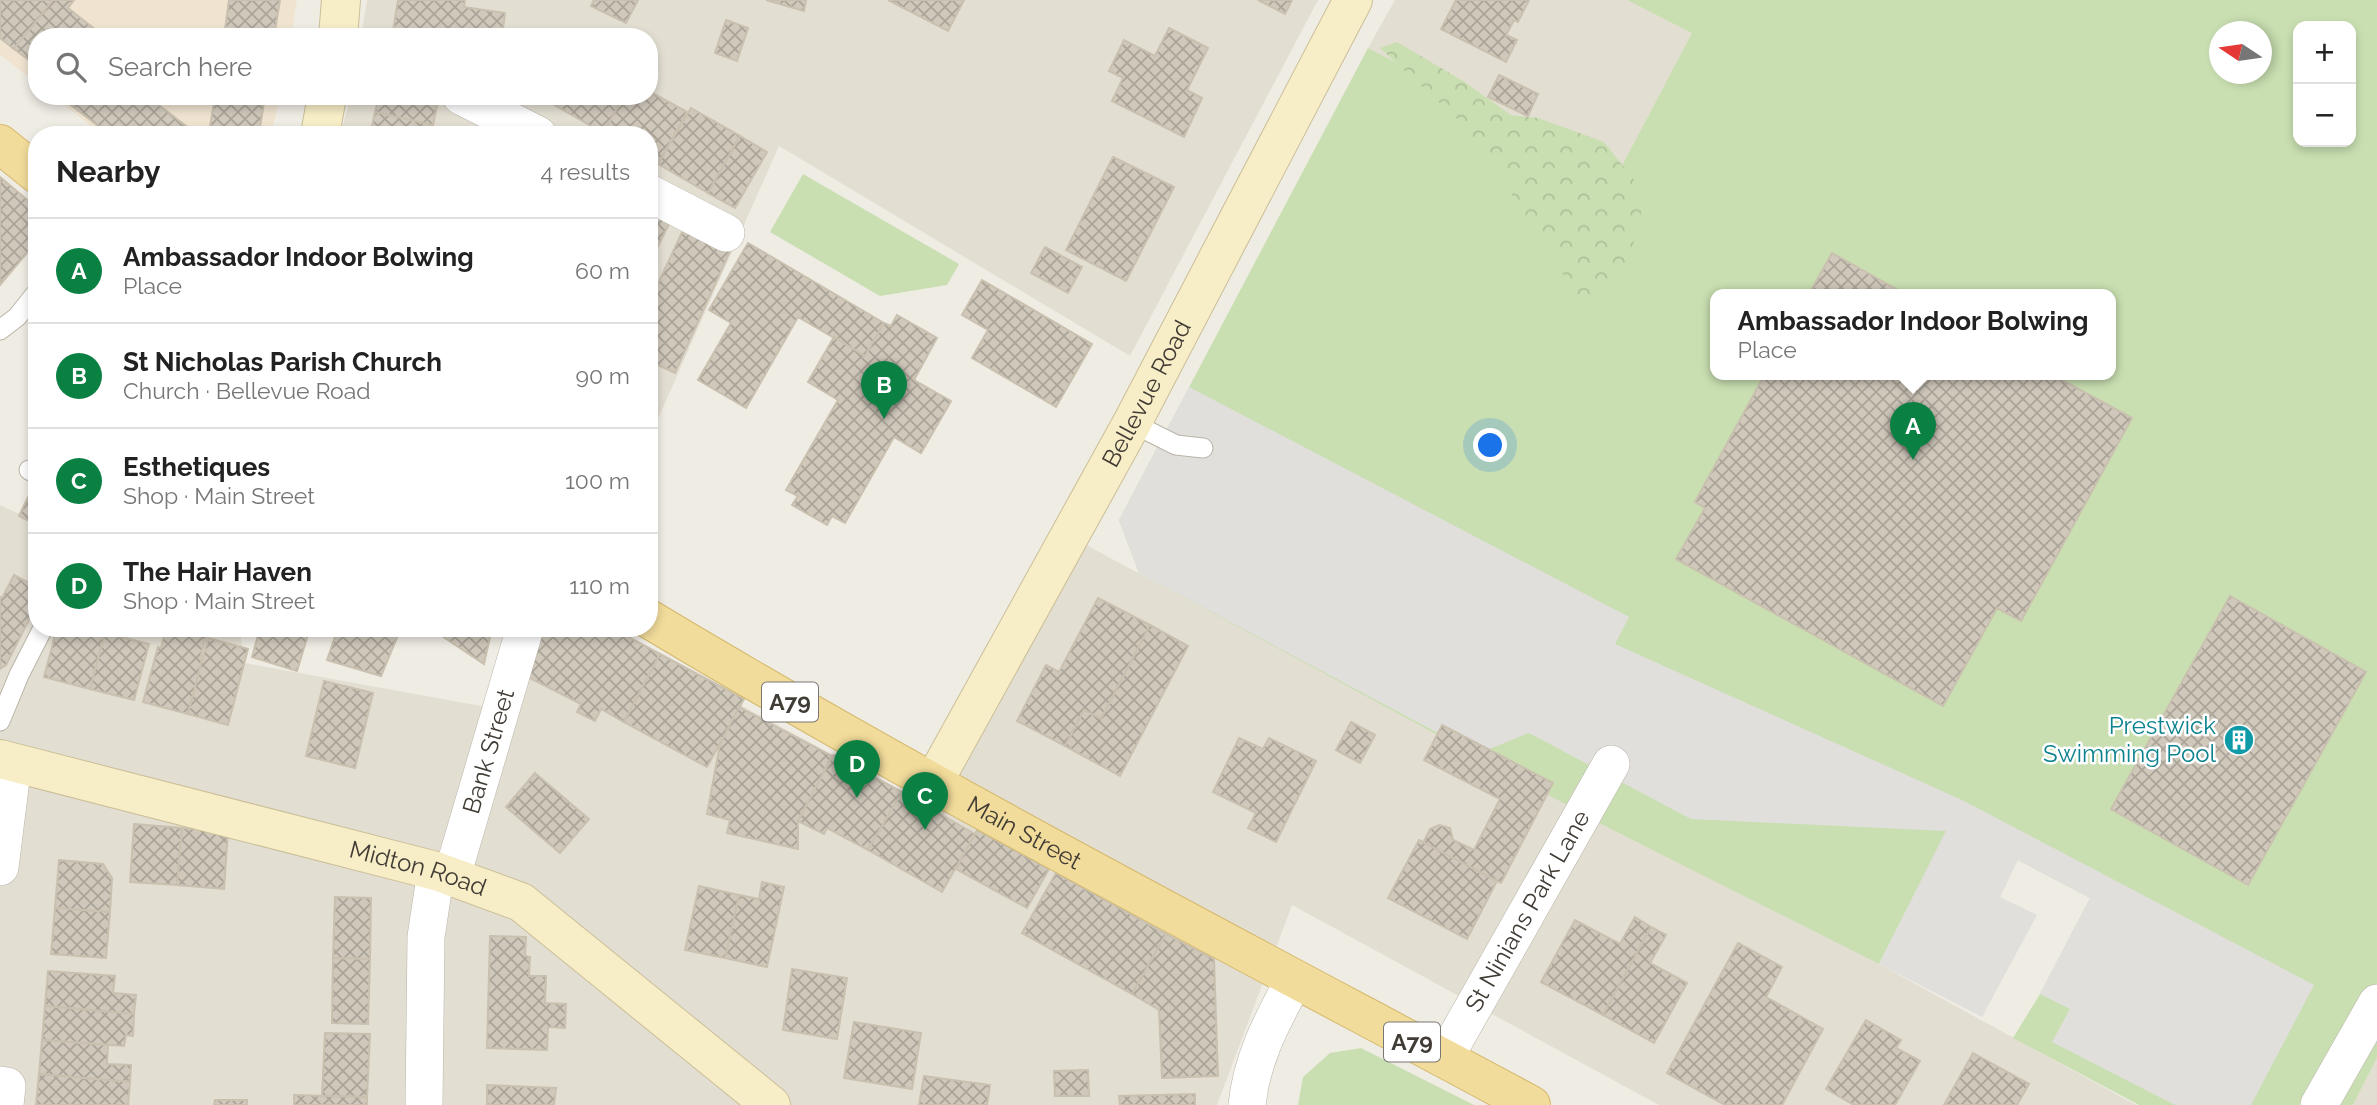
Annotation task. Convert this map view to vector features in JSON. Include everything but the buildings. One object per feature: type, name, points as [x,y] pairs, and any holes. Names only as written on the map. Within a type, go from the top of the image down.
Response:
[{"type":"main road","points":[[0,144],[28,167]]},
{"type":"main road","name":"Main Street","points":[[658,624],[933,783],[1294,980]]},
{"type":"main road","name":"A79","points":[[1294,980],[1531,1105]]},
{"type":"street","points":[[339,28],[341,0]]},
{"type":"street","name":"Bellevue Road","points":[[933,783],[1132,423],[1353,0]]},
{"type":"street","points":[[322,126],[325,105]]},
{"type":"street","points":[[479,105],[520,126]]},
{"type":"street","points":[[658,198],[726,233]]},
{"type":"street","name":"Bank Street","points":[[424,1105],[426,937],[522,637]]},
{"type":"street","points":[[0,867],[6,761]]},
{"type":"street","name":"Midton Road","points":[[6,761],[444,874],[521,902],[771,1105]]},
{"type":"street","name":"St Ninians Park Lane","points":[[1444,1059],[1611,764]]},
{"type":"street","points":[[1247,1105],[1249,1081],[1261,1041],[1294,980]]},
{"type":"street","points":[[2319,1105],[2377,1003]]},
{"type":"street","points":[[0,1085],[7,1086],[5,1105]]},
{"type":"lane","points":[[0,330],[18,317],[28,304]]},
{"type":"lane","points":[[1132,423],[1176,445],[1203,448]]},
{"type":"lane","points":[[0,721],[38,637]]},
{"type":"shaded area","points":[[0,0],[297,0],[292,28],[28,28],[28,76],[0,55]]},
{"type":"shaded area","points":[[367,0],[1318,0],[1130,356],[779,146],[658,419],[658,126],[343,126],[348,105],[658,105],[658,28],[362,28]]},
{"type":"shaded area","points":[[1395,0],[1627,0],[1693,32],[1617,175],[1368,48]]},
{"type":"shaded area","points":[[64,105],[278,105],[273,126],[91,126]]},
{"type":"shaded area","points":[[1189,387],[1629,617],[1615,644],[1962,800],[2314,985],[2251,1105],[2175,1105],[2052,1042],[2070,1009],[2040,994],[2090,898],[2018,860],[2000,897],[2037,915],[1982,1017],[1879,964],[1946,831],[1691,819],[1529,733],[1477,754],[1139,573],[1119,520]]},
{"type":"shaded area","points":[[0,505],[28,518],[28,637],[241,637],[245,663],[519,713],[539,637],[616,637],[934,810],[1084,544],[1477,754],[1879,964],[2136,1105],[1659,1105],[1292,905],[1217,1105],[0,1105]]},
{"type":"shaded area","points":[[2377,1058],[2377,1105],[2353,1105]]},
{"type":"green space","points":[[1627,0],[2377,0],[2377,1058],[2353,1105],[2139,1105],[2013,1038],[2040,994],[2090,898],[2018,860],[1947,831],[1879,964],[1611,829],[1139,573],[1119,520],[1368,48],[1617,175],[1692,33]]},
{"type":"green space","points":[[1397,42],[1463,81],[1511,115],[1538,118],[1604,142],[1645,194],[1630,255],[1617,279],[1595,306],[1573,293],[1552,254],[1466,127],[1380,48]]},
{"type":"green space","points":[[803,174],[959,264],[947,285],[880,296],[770,232]]},
{"type":"green space","points":[[1361,1048],[1474,1105],[1298,1105],[1303,1077],[1330,1053]]},
{"type":"place","name":"St Nicholas Parish Church","points":[[884,419]]},
{"type":"place","name":"Ambassador Indoor Bolwing","points":[[1913,460]]},
{"type":"place","name":"Prestwick Swimming Pool","points":[[2239,740]]},
{"type":"place","name":"The Hair Haven","points":[[857,798]]},
{"type":"place","name":"Esthetiques","points":[[925,830]]}]
